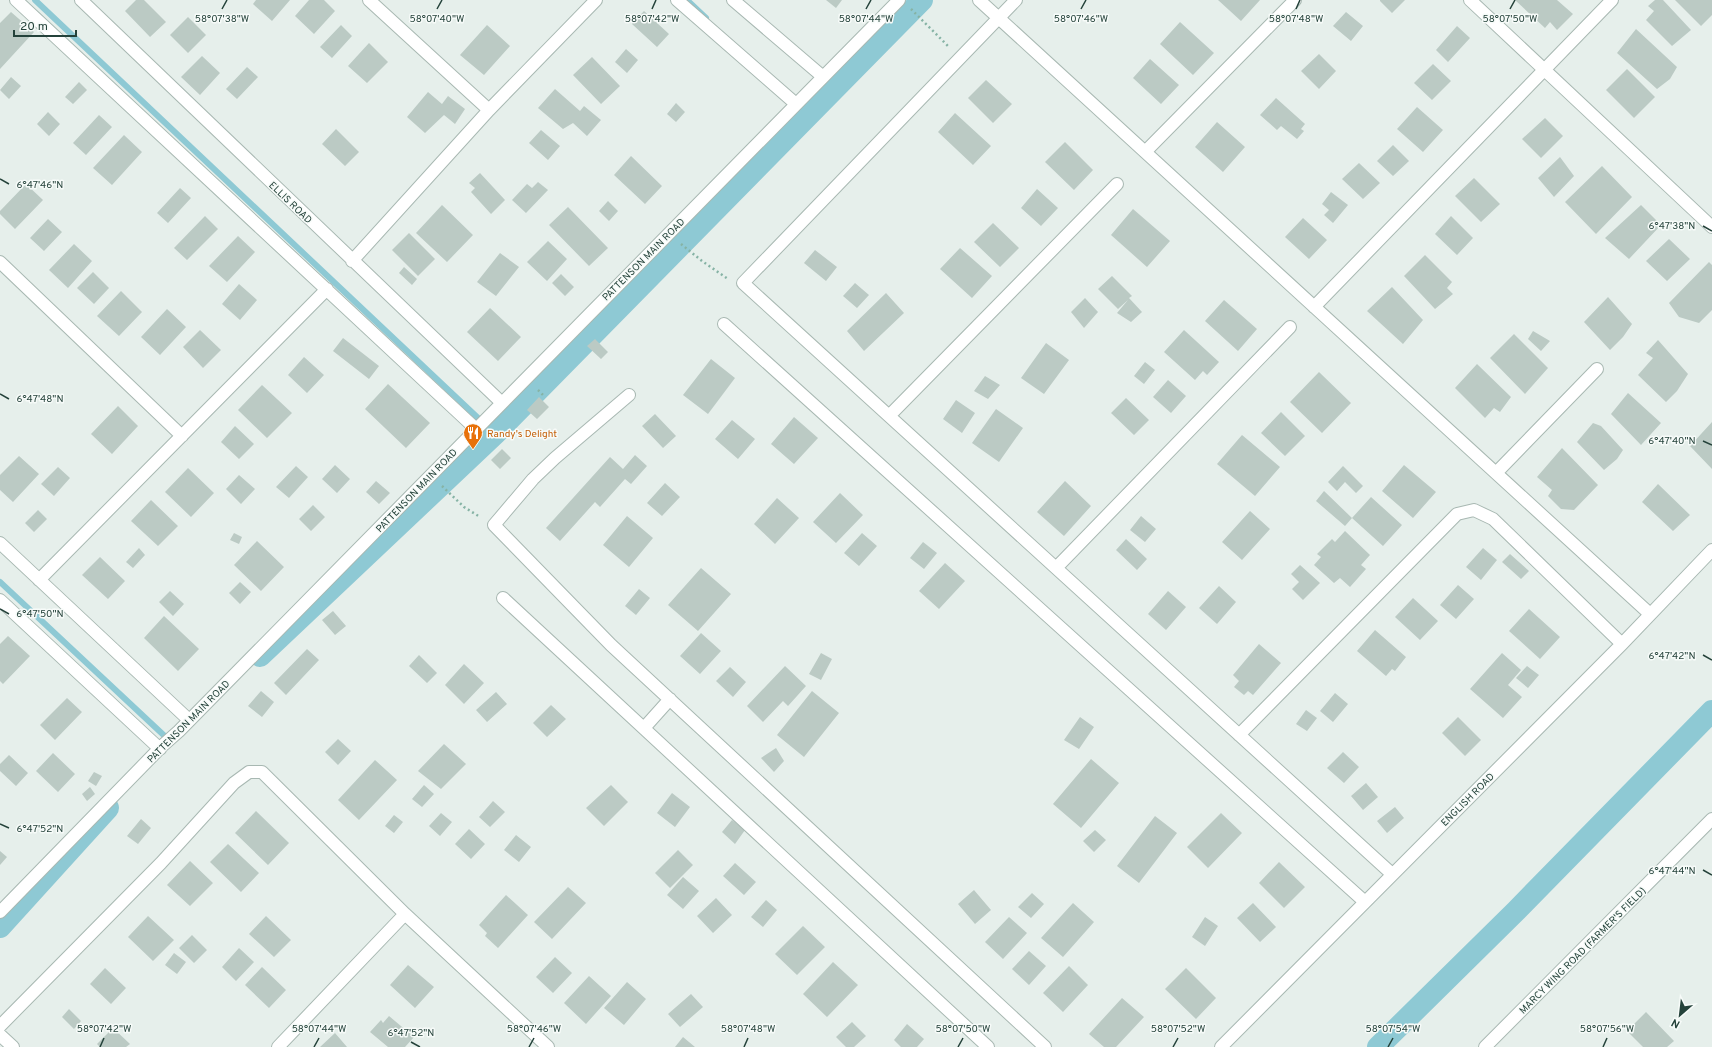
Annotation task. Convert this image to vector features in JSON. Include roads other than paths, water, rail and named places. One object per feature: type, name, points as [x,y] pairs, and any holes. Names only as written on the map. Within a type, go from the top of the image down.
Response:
[{"type":"street","points":[[16,0],[476,428]]},
{"type":"street","name":"ELLIS ROAD","points":[[81,0],[502,403]]},
{"type":"street","points":[[369,0],[489,110]]},
{"type":"street","points":[[352,261],[489,110],[596,0]]},
{"type":"street","points":[[677,0],[796,104]]},
{"type":"street","points":[[733,0],[822,76]]},
{"type":"street","name":"PATTENSON MAIN ROAD","points":[[0,912],[822,76],[899,0]]},
{"type":"street","points":[[978,0],[1650,614]]},
{"type":"street","points":[[1016,0],[995,15],[743,283],[1392,874]]},
{"type":"street","points":[[1145,152],[1295,0]]},
{"type":"street","points":[[1470,0],[1712,227]]},
{"type":"street","points":[[1314,307],[1612,0]]},
{"type":"street","points":[[890,416],[1117,184]]},
{"type":"street","points":[[0,262],[182,436]]},
{"type":"street","points":[[39,580],[327,289]]},
{"type":"street","points":[[724,324],[1365,902]]},
{"type":"street","points":[[1056,568],[1290,327]]},
{"type":"street","points":[[1496,473],[1597,369]]},
{"type":"street","points":[[629,395],[555,458],[533,479],[494,526],[611,645],[1046,1047]]},
{"type":"street","points":[[1239,735],[1457,514],[1474,510],[1493,519],[1622,644]]},
{"type":"street","points":[[0,543],[189,720]]},
{"type":"street","name":"ENGLISH ROAD","points":[[1221,1047],[1622,644],[1712,550]]},
{"type":"street","points":[[503,598],[988,1047]]},
{"type":"street","points":[[0,600],[161,747]]},
{"type":"street","points":[[644,728],[670,699]]},
{"type":"street","points":[[0,1026],[160,863],[234,783],[249,772],[262,772],[405,914],[548,1047]]},
{"type":"street","name":"MARCY WING ROAD (FARMER'S FIELD)","points":[[1486,1047],[1712,819]]},
{"type":"street","points":[[278,1047],[405,914]]},
{"type":"street","points":[[0,1035],[13,1047]]},
{"type":"waterway","points":[[35,0],[495,434]]},
{"type":"waterway","points":[[687,0],[706,18]]},
{"type":"waterway","points":[[260,656],[495,434],[922,0]]},
{"type":"waterway","points":[[798,100],[811,113]]},
{"type":"waterway","points":[[0,582],[170,741]]},
{"type":"waterway","points":[[1378,1047],[1516,911],[1712,711]]},
{"type":"waterway","points":[[0,927],[108,808]]},
{"type":"place","name":"Randy's Delight","points":[[473,450]]}]
